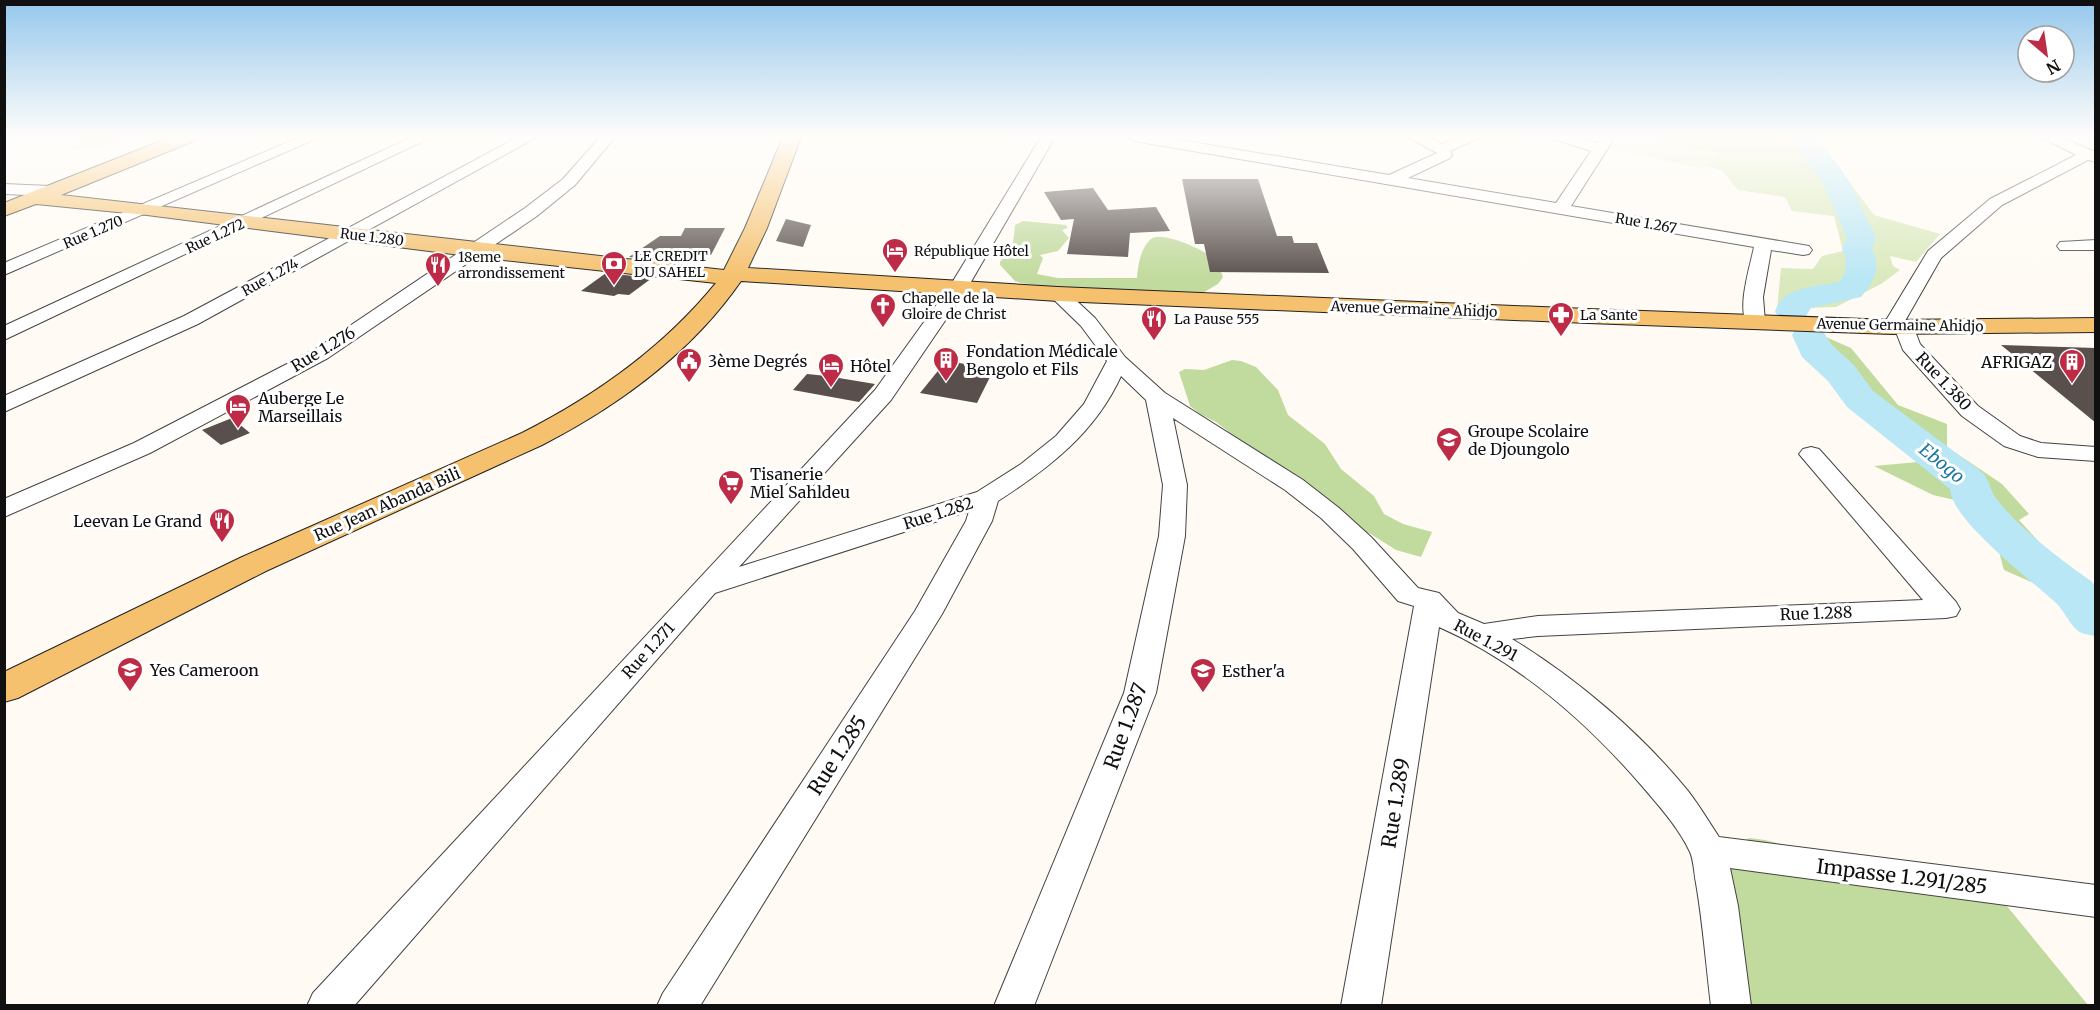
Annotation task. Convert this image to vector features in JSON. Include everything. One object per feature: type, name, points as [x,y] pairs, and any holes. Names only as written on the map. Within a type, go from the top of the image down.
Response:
[{"type":"main road","points":[[4,210],[26,192],[49,184]]},
{"type":"main road","name":"Rue Jean Abanda Bili","points":[[4,688],[254,564],[532,439],[575,417],[610,395],[653,363],[704,311],[733,275],[772,184]]},
{"type":"main road","name":"Rue 1.280","points":[[26,192],[154,205],[733,275]]},
{"type":"main road","name":"Avenue Germaine Ahidjo","points":[[733,275],[1058,294],[1755,322],[1899,327],[2096,325]]},
{"type":"street","name":"Rue 1.270","points":[[4,270],[203,184]]},
{"type":"street","name":"Rue 1.272","points":[[4,334],[325,184]]},
{"type":"street","name":"Rue 1.274","points":[[4,405],[191,320],[442,184]]},
{"type":"street","name":"Rue 1.276","points":[[4,509],[142,448],[321,354],[482,246],[566,184]]},
{"type":"street","name":"Rue 1.271","points":[[327,1005],[705,587],[883,395],[959,287],[1020,184]]},
{"type":"street","name":"Rue 1.267","points":[[1417,184],[1803,250]]},
{"type":"street","points":[[1561,208],[1577,184]]},
{"type":"street","points":[[1899,327],[1934,255],[1996,202],[2028,184]]},
{"type":"street","points":[[1755,322],[1753,297],[1763,244]]},
{"type":"street","points":[[2066,246],[2096,245]]},
{"type":"street","points":[[1058,294],[1088,322],[1118,361]]},
{"type":"street","name":"Rue 1.380","points":[[1899,327],[1910,346],[1970,411],[2012,441],[2038,450],[2096,454]]},
{"type":"street","name":"Rue 1.282","points":[[705,587],[986,497],[1019,477],[1067,441],[1089,415],[1118,361]]},
{"type":"street","name":"Rue 1.291","points":[[1118,361],[1157,398],[1294,485],[1330,513],[1362,543],[1408,595],[1428,600],[1448,620],[1481,634],[1523,660],[1566,692],[1635,755],[1676,801],[1708,850],[1719,906],[1731,1005]]},
{"type":"street","name":"Rue 1.287","points":[[1014,1005],[1140,693],[1172,536],[1174,485],[1157,398]]},
{"type":"street","name":"Rue 1.288","points":[[1481,634],[1538,626],[1946,609],[1811,454]]},
{"type":"street","name":"Rue 1.285","points":[[677,1005],[927,614],[979,521],[986,497]]},
{"type":"street","name":"Rue 1.289","points":[[1361,1005],[1428,600]]},
{"type":"street","name":"Impasse 1.291/285","points":[[1708,850],[2096,901]]},
{"type":"green space","points":[[1733,184],[1851,184],[1874,215],[1940,234],[1916,262],[1890,256],[1893,266],[1900,270],[1881,284],[1836,307],[1777,309],[1781,268],[1813,269],[1822,256],[1843,251],[1834,216],[1792,211],[1785,197],[1738,190]]},
{"type":"green space","points":[[1023,221],[1066,225],[1068,228],[1062,230],[1069,238],[1058,251],[1040,255],[1043,258],[1037,274],[1058,278],[1137,278],[1144,247],[1151,239],[1162,237],[1187,244],[1207,254],[1223,277],[1218,284],[1194,298],[1061,289],[1021,283],[1015,281],[1000,265],[1000,262],[1013,243],[1015,225]]},
{"type":"green space","points":[[1826,337],[1851,348],[1898,405],[1947,424],[1947,447],[2002,484],[2029,514],[2019,520],[2095,603],[2095,638],[2065,597],[2004,570],[1993,530],[1955,500],[1933,495],[1874,466],[1918,462],[1853,391],[1814,358]]},
{"type":"green space","points":[[1232,360],[1256,367],[1278,390],[1288,415],[1325,444],[1341,469],[1374,496],[1384,514],[1403,524],[1432,532],[1421,557],[1396,550],[1369,533],[1357,529],[1362,528],[1307,482],[1273,466],[1216,422],[1190,406],[1179,372],[1185,369],[1204,370]]},
{"type":"green space","points":[[1749,838],[1765,840],[2002,900],[2088,1005],[1736,1005],[1719,856]]},
{"type":"building","points":[[1183,184],[1260,184],[1277,236],[1292,236],[1294,243],[1317,243],[1329,273],[1210,272],[1204,244],[1195,244]]},
{"type":"building","points":[[1093,188],[1108,210],[1156,207],[1170,231],[1130,233],[1128,257],[1067,254],[1074,219],[1061,220],[1044,192]]},
{"type":"building","points":[[786,219],[811,225],[803,247],[776,241]]},
{"type":"building","points":[[685,228],[725,228],[711,255],[680,257],[674,262],[629,257],[660,236],[681,236]]},
{"type":"building","name":"LE CREDIT DU SAHEL","points":[[606,273],[652,278],[629,295],[614,296],[581,291]]},
{"type":"building","name":"AFRIGAZ","points":[[2001,345],[2096,348],[2096,423]]},
{"type":"building","name":"Fondation Médicale Bengolo et Fils","points":[[946,361],[992,368],[986,376],[990,377],[977,403],[920,393]]},
{"type":"building","name":"Hôtel","points":[[807,374],[875,384],[859,402],[793,390]]},
{"type":"building","points":[[232,418],[250,433],[221,445],[202,430]]},
{"type":"waterway","name":"Ebogo","points":[[1792,312],[1794,304],[1800,300],[1850,290],[1860,275],[1862,265],[1857,249],[1862,238],[1861,232],[1854,224],[1845,197],[1838,184]]},
{"type":"waterway","name":"Ebogo","points":[[1809,335],[1815,349],[1841,373],[1860,399],[1968,482],[1971,486],[1972,497],[1987,515],[2038,565],[2074,592],[2096,620]]},
{"type":"place","name":"République Hôtel","points":[[895,274]]},
{"type":"place","name":"LE CREDIT DU SAHEL","points":[[614,287]]},
{"type":"place","name":"18eme arrondissement","points":[[438,288]]},
{"type":"place","name":"Chapelle de la Gloire de Christ","points":[[883,329]]},
{"type":"place","name":"La Sante","points":[[1561,338]]},
{"type":"place","name":"La Pause 555","points":[[1154,342]]},
{"type":"place","name":"Fondation Médicale Bengolo et Fils","points":[[946,383]]},
{"type":"place","name":"3ème Degrés","points":[[689,384]]},
{"type":"place","name":"AFRIGAZ","points":[[2072,385]]},
{"type":"place","name":"Hôtel","points":[[831,389]]},
{"type":"place","name":"Auberge Le Marseillais","points":[[238,430]]},
{"type":"place","name":"Groupe Scolaire de Djoungolo","points":[[1449,463]]},
{"type":"place","name":"Tisanerie Miel Sahldeu","points":[[731,506]]},
{"type":"place","name":"Leevan Le Grand","points":[[222,544]]},
{"type":"place","name":"Yes Cameroon","points":[[130,693]]},
{"type":"place","name":"Esther'a","points":[[1203,694]]}]
